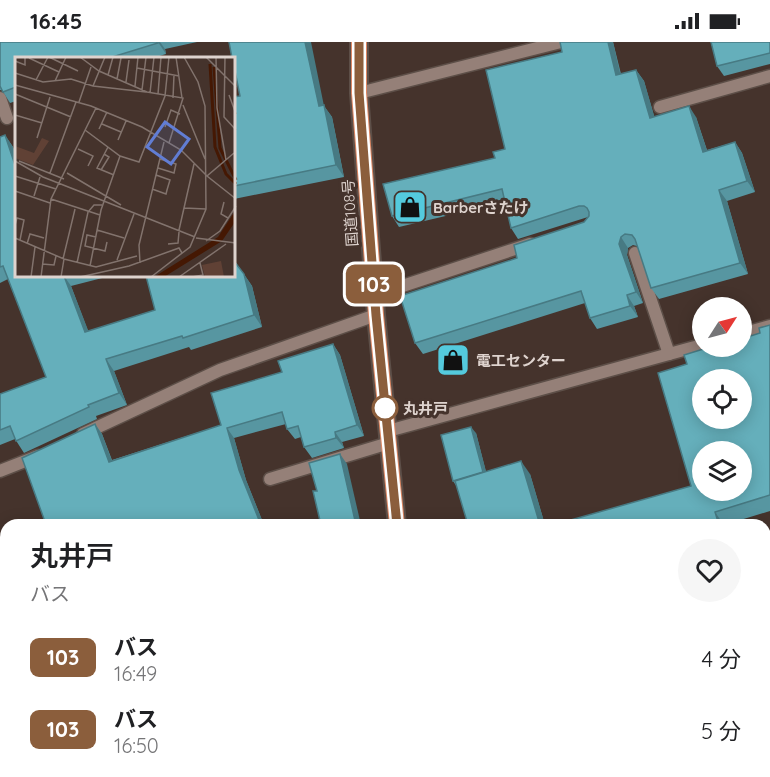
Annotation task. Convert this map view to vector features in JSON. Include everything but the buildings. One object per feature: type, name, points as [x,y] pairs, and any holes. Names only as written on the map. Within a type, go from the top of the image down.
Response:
[{"type":"highway","name":"国道108号","points":[[359,42],[359,93],[376,315],[396,519]]},
{"type":"street","points":[[359,93],[561,42]]},
{"type":"street","points":[[660,107],[770,76]]},
{"type":"street","points":[[0,98],[7,118]]},
{"type":"street","points":[[375,295],[544,240]]},
{"type":"street","points":[[635,253],[669,354]]},
{"type":"street","points":[[70,440],[220,370],[376,315]]},
{"type":"street","points":[[752,331],[770,326]]},
{"type":"street","points":[[270,479],[388,437],[692,348]]},
{"type":"street","points":[[0,471],[49,450]]},
{"type":"bus line","name":"103","points":[[359,42],[359,93],[376,315],[396,519]]},
{"type":"place","name":"Barberさたけ","points":[[410,207]]},
{"type":"place","name":"電工センター","points":[[453,360]]},
{"type":"place","name":"丸井戸","points":[[385,408]]}]
